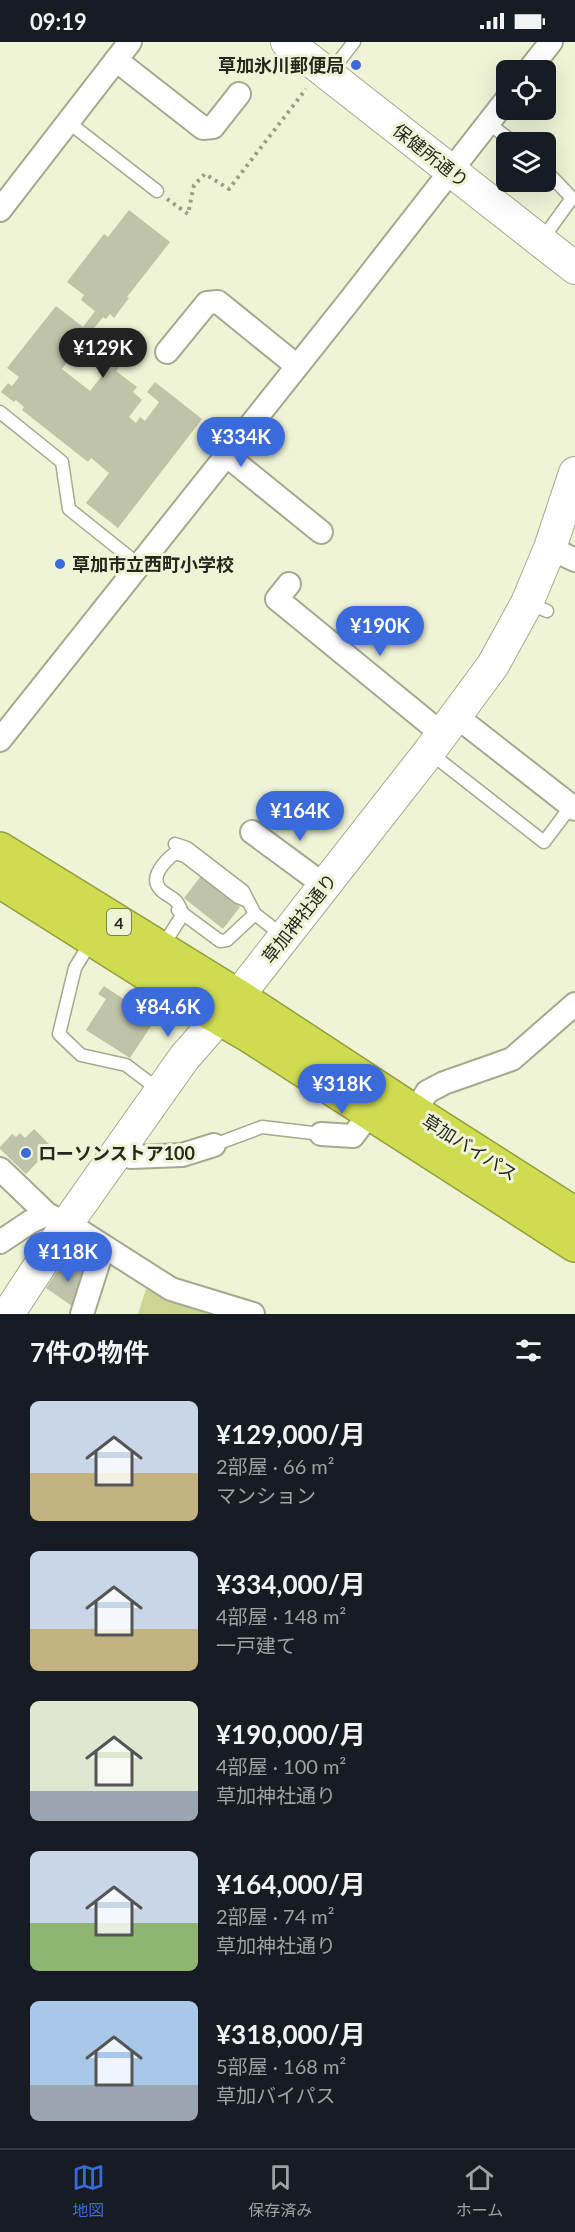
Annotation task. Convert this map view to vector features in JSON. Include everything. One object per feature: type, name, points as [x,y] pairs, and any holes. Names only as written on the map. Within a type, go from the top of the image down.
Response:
[{"type":"highway","name":"草加バイパス","points":[[0,849],[161,948],[228,1007],[250,1036],[575,1245]]},
{"type":"highway","name":"草加バイパス","points":[[0,881],[92,940],[228,1007],[415,1112],[575,1214]]},
{"type":"street","name":"保健所通り","points":[[286,42],[575,268]]},
{"type":"street","points":[[537,60],[551,42]]},
{"type":"street","points":[[0,210],[123,51],[203,128],[213,127],[239,94]]},
{"type":"street","points":[[0,740],[496,113]]},
{"type":"street","points":[[167,352],[207,303],[218,302],[297,366]]},
{"type":"street","points":[[226,455],[321,532]]},
{"type":"street","name":"草加神社通り","points":[[8,1314],[56,1219],[119,1149],[184,1058],[228,1007],[324,885],[442,734],[537,607],[563,554],[575,473]]},
{"type":"street","points":[[289,584],[277,599],[442,734],[573,808]]},
{"type":"street","points":[[252,832],[324,885]]},
{"type":"street","points":[[415,1112],[427,1092],[444,1083],[512,1059],[575,1004]]},
{"type":"street","points":[[321,1134],[354,1136],[370,1113]]},
{"type":"street","points":[[119,1149],[131,1157],[182,1155],[214,1145]]},
{"type":"street","points":[[0,1169],[56,1219],[171,1289],[253,1314]]},
{"type":"street","points":[[0,1242],[30,1222],[56,1219]]},
{"type":"street","points":[[82,1314],[103,1248]]},
{"type":"lane","points":[[325,72],[354,42]]},
{"type":"lane","points":[[68,122],[157,191]]},
{"type":"lane","points":[[488,123],[500,132]]},
{"type":"lane","points":[[541,241],[572,198],[556,181]]},
{"type":"lane","points":[[0,412],[62,462],[69,509],[139,565]]},
{"type":"lane","points":[[442,734],[544,842],[573,808]]},
{"type":"lane","points":[[175,844],[188,848],[243,891],[255,914],[283,936]]},
{"type":"lane","points":[[183,914],[176,901],[159,888],[156,879],[160,868],[175,853],[185,856],[238,897],[248,901]]},
{"type":"lane","points":[[171,904],[220,941],[227,940],[255,914]]},
{"type":"lane","points":[[161,948],[183,914]]},
{"type":"lane","points":[[92,940],[75,968],[58,1034],[81,1055],[126,1065],[160,1090]]},
{"type":"lane","points":[[214,1145],[262,1127],[321,1134]]},
{"type":"path","points":[[157,191],[188,214],[194,185],[205,174],[229,189],[325,72]]},
{"type":"green space","points":[[146,1289],[214,1314],[138,1314]]},
{"type":"building","points":[[129,210],[170,242],[127,297],[129,298],[114,318],[110,314],[106,319],[103,317],[62,369],[90,391],[104,373],[111,352],[125,360],[116,371],[137,387],[133,392],[142,400],[129,417],[136,423],[140,417],[145,421],[159,402],[147,392],[155,382],[202,419],[118,528],[86,503],[109,473],[91,458],[88,462],[22,410],[24,407],[16,400],[14,402],[1,392],[8,383],[12,386],[19,377],[7,368],[56,306],[83,327],[95,311],[81,300],[84,295],[67,282],[104,234],[108,237]]},
{"type":"building","points":[[201,876],[240,907],[223,929],[184,898]]},
{"type":"building","points":[[104,986],[155,1020],[130,1058],[86,1030],[106,999],[98,994]]},
{"type":"building","points":[[34,1129],[52,1147],[26,1174],[0,1147],[12,1134],[16,1137],[20,1133],[25,1138]]},
{"type":"building","points":[[66,1259],[87,1274],[81,1294],[72,1306],[46,1288]]},
{"type":"place","name":"草加氷川郵便局","points":[[356,65]]},
{"type":"place","name":"草加市立西町小学校","points":[[60,564]]},
{"type":"place","name":"ローソンストア100","points":[[26,1153]]}]
